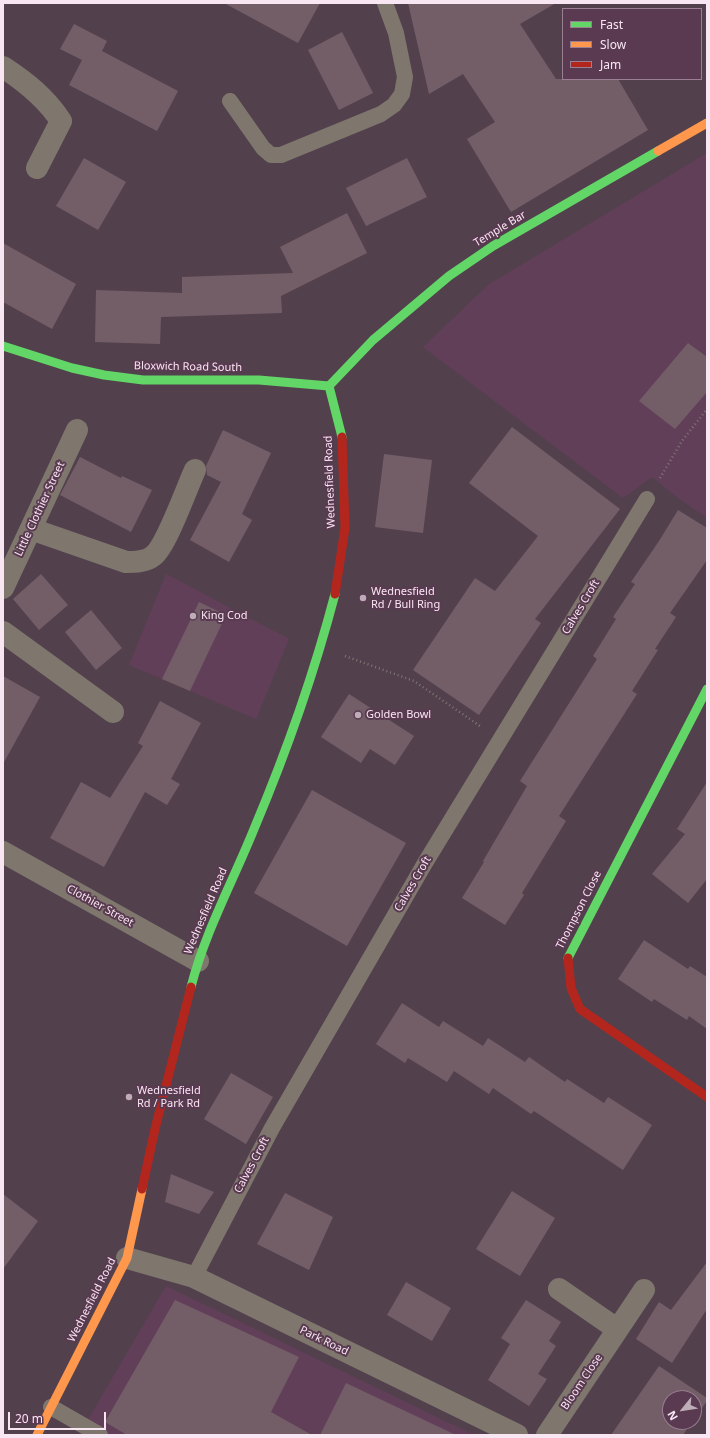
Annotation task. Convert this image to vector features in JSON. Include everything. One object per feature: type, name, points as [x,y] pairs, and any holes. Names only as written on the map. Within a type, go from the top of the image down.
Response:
[{"type":"main road","name":"Temple Bar","points":[[329,386],[373,340],[449,276],[493,246],[707,123]]},
{"type":"main road","name":"Bloxwich Road South","points":[[3,346],[72,368],[104,375],[143,380],[259,380],[329,386]]},
{"type":"main road","name":"Wednesfield Road","points":[[37,1435],[127,1258],[155,1129],[198,961],[255,828],[298,715],[335,596],[345,528],[342,439],[329,386]]},
{"type":"main road","name":"Thompson Close","points":[[707,689],[568,957],[571,988],[580,1009],[707,1097]]},
{"type":"street","points":[[3,67],[30,86],[51,106],[61,121],[37,168]]},
{"type":"street","name":"Little Clothier Street","points":[[3,588],[78,430]]},
{"type":"street","points":[[31,530],[126,562],[146,560],[154,556],[163,545],[195,470]]},
{"type":"street","points":[[3,632],[113,712]]},
{"type":"street","name":"Clothier Street","points":[[3,852],[198,961]]},
{"type":"street","name":"Park Road","points":[[127,1258],[194,1277],[517,1435]]},
{"type":"street","points":[[559,1289],[617,1329]]},
{"type":"street","name":"Bloom Close","points":[[547,1435],[644,1290]]},
{"type":"lane","points":[[230,101],[263,148],[271,154],[282,155],[381,114],[394,105],[402,94],[405,77],[396,33],[385,3]]},
{"type":"lane","name":"Calves Croft","points":[[194,1277],[272,1128],[421,870],[647,499]]},
{"type":"lane","points":[[51,1407],[100,1435]]},
{"type":"path","points":[[647,499],[682,441],[707,409]]},
{"type":"path","points":[[319,647],[414,681],[500,740]]},
{"type":"shaded area","points":[[707,153],[707,518],[674,495],[652,477],[623,498],[423,347],[488,285]]},
{"type":"shaded area","points":[[166,574],[289,639],[256,719],[129,665]]},
{"type":"shaded area","points":[[166,1286],[474,1435],[79,1435]]},
{"type":"building","points":[[224,3],[320,3],[298,43]]},
{"type":"building","points":[[408,3],[556,3],[520,24],[556,79],[619,80],[648,130],[511,212],[467,139],[495,122],[463,74],[429,94]]},
{"type":"building","points":[[74,24],[107,41],[102,51],[178,91],[157,131],[69,85],[82,60],[60,49]]},
{"type":"building","points":[[342,32],[373,93],[339,110],[308,50]]},
{"type":"building","points":[[84,158],[126,182],[98,230],[56,206]]},
{"type":"building","points":[[407,158],[427,197],[366,226],[346,188]]},
{"type":"building","points":[[347,213],[367,253],[281,296],[282,313],[161,317],[160,344],[95,342],[96,290],[182,293],[182,277],[293,273],[280,247]]},
{"type":"building","points":[[3,243],[76,284],[52,329],[3,302]]},
{"type":"building","points":[[688,343],[707,357],[707,392],[675,429],[639,401]]},
{"type":"building","points":[[512,427],[620,509],[535,619],[541,623],[479,715],[413,670],[475,578],[495,591],[538,536],[469,483]]},
{"type":"building","points":[[223,430],[271,453],[242,514],[252,520],[229,562],[190,540],[221,482],[207,475],[206,466]]},
{"type":"building","points":[[384,454],[432,460],[423,533],[375,527]]},
{"type":"building","points":[[80,457],[121,478],[122,476],[152,490],[131,532],[60,495]]},
{"type":"building","points":[[678,510],[707,528],[707,560],[670,613],[676,617],[655,649],[658,650],[632,691],[637,694],[559,816],[566,821],[522,893],[524,895],[505,925],[462,898],[527,786],[520,781],[597,659],[593,656],[616,619],[613,617],[635,584],[631,582]]},
{"type":"building","points":[[41,574],[68,605],[39,630],[13,599]]},
{"type":"building","points":[[199,602],[226,615],[190,691],[162,679]]},
{"type":"building","points":[[91,610],[122,648],[96,670],[65,632]]},
{"type":"building","points":[[3,676],[40,697],[3,764]]},
{"type":"building","name":"Golden Bowl","points":[[349,694],[414,736],[395,765],[370,749],[361,763],[321,737]]},
{"type":"building","points":[[160,701],[201,723],[171,779],[180,784],[167,805],[145,792],[104,867],[50,838],[81,782],[110,798],[143,746],[138,743]]},
{"type":"building","points":[[707,782],[707,879],[688,903],[652,874],[685,834],[677,829]]},
{"type":"building","points":[[312,790],[406,843],[347,946],[254,893]]},
{"type":"building","points":[[644,940],[688,969],[690,966],[707,977],[707,1029],[689,1016],[687,1020],[654,999],[652,1002],[618,979]]},
{"type":"building","points":[[402,1003],[439,1027],[443,1021],[483,1046],[488,1038],[525,1062],[529,1057],[565,1082],[567,1079],[604,1103],[608,1097],[652,1125],[623,1170],[534,1111],[531,1114],[493,1088],[489,1094],[454,1071],[447,1082],[408,1058],[405,1063],[376,1044]]},
{"type":"building","points":[[231,1073],[273,1097],[246,1144],[204,1119]]},
{"type":"building","points":[[171,1174],[214,1192],[199,1214],[165,1202]]},
{"type":"building","points":[[512,1191],[555,1218],[520,1276],[476,1249]]},
{"type":"building","points":[[285,1193],[333,1217],[309,1270],[257,1244]]},
{"type":"building","points":[[3,1194],[38,1221],[3,1269]]},
{"type":"building","points":[[707,1262],[707,1309],[672,1363],[636,1339],[659,1302],[671,1310]]},
{"type":"building","points":[[406,1282],[451,1308],[432,1341],[387,1315]]},
{"type":"building","points":[[175,1300],[299,1357],[271,1412],[312,1435],[127,1435],[105,1422]]},
{"type":"building","points":[[526,1300],[561,1322],[549,1341],[556,1346],[538,1374],[547,1379],[529,1406],[488,1380],[510,1344],[501,1338]]},
{"type":"building","points":[[659,1366],[695,1390],[662,1390],[662,1430],[686,1430],[683,1435],[611,1435]]},
{"type":"building","points":[[346,1383],[456,1435],[320,1435]]},
{"type":"building","points":[[702,1395],[707,1398],[707,1401],[702,1408]]},
{"type":"traffic: fast","points":[[329,386],[373,340],[449,276],[493,246],[658,151]]},
{"type":"traffic: fast","points":[[3,346],[72,368],[104,375],[143,380],[259,380],[329,386]]},
{"type":"traffic: fast","points":[[329,386],[342,437]]},
{"type":"traffic: fast","points":[[191,987],[204,946],[254,829],[288,742],[309,683],[335,594]]},
{"type":"traffic: fast","points":[[568,958],[707,689]]},
{"type":"traffic: slow","points":[[658,151],[707,123]]},
{"type":"traffic: slow","points":[[37,1435],[127,1258],[142,1189]]},
{"type":"traffic: jam","points":[[335,594],[345,528],[342,437]]},
{"type":"traffic: jam","points":[[568,958],[571,988],[580,1009],[707,1097]]},
{"type":"traffic: jam","points":[[142,1189],[155,1129],[191,987]]},
{"type":"place","name":"Wednesfield Rd / Bull Ring","points":[[363,598]]},
{"type":"place","name":"King Cod","points":[[193,616]]},
{"type":"place","name":"Golden Bowl","points":[[358,715]]},
{"type":"place","name":"Wednesfield Rd / Park Rd","points":[[129,1097]]}]
